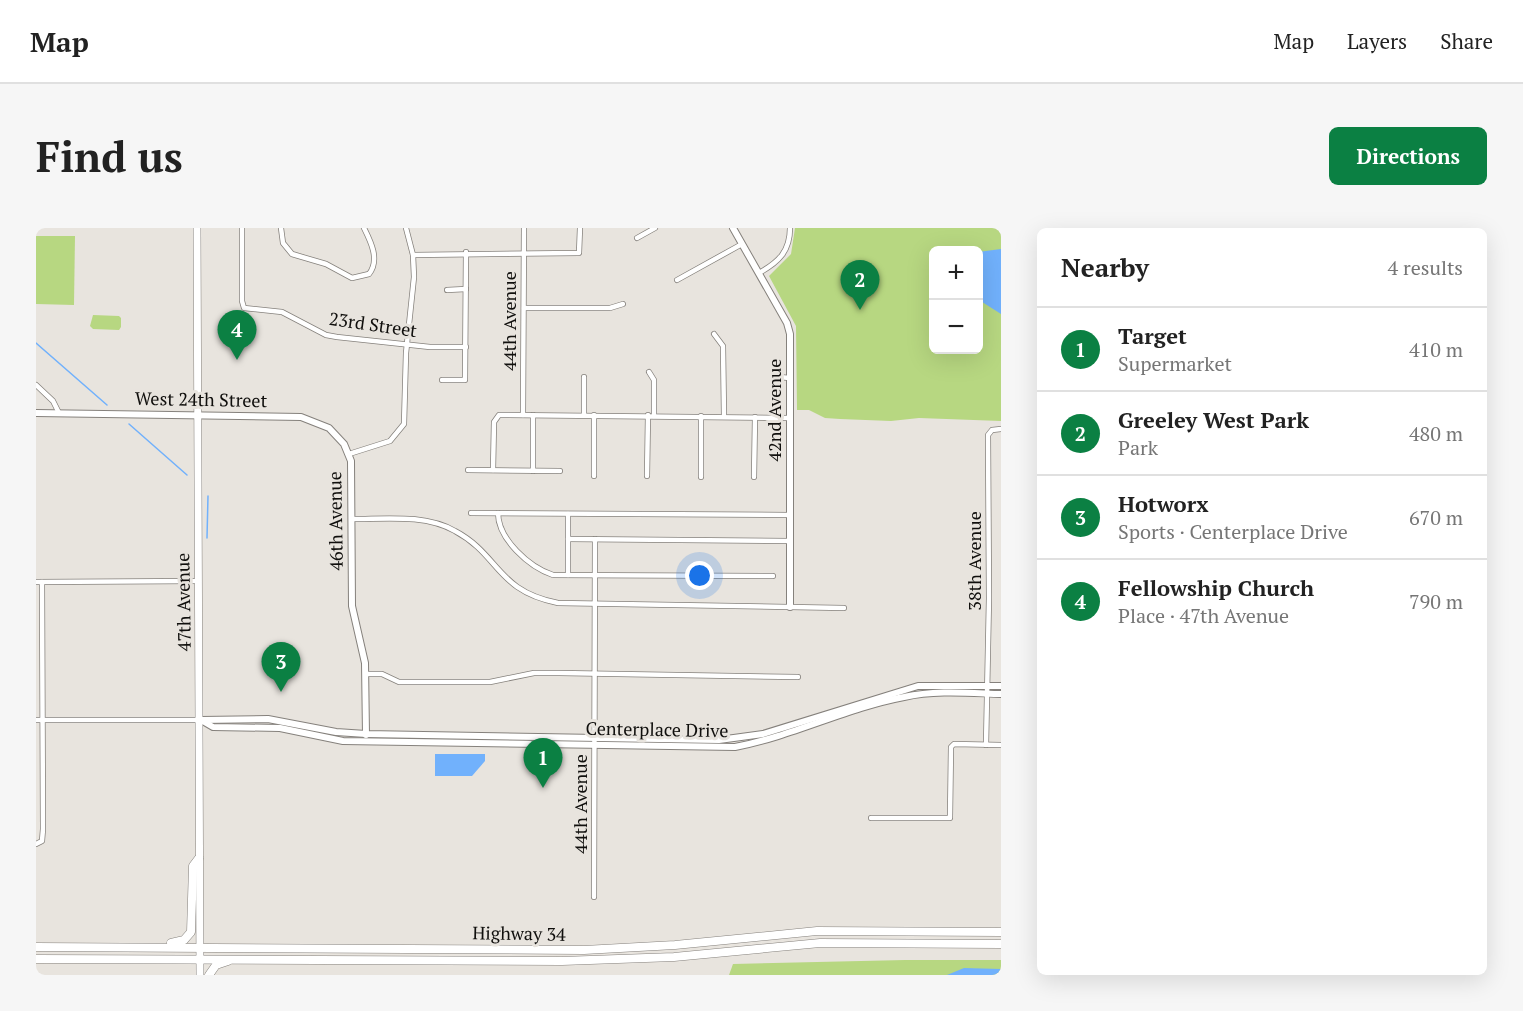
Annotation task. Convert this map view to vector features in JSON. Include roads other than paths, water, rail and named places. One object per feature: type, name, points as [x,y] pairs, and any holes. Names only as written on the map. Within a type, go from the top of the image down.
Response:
[{"type":"highway","points":[[111,947],[173,943],[188,937],[192,928],[193,866],[199,858]]},
{"type":"highway","name":"Highway 34","points":[[36,948],[200,946],[584,950],[633,948],[828,930],[1001,932]]},
{"type":"highway","points":[[727,939],[728,951]]},
{"type":"highway","name":"Highway 34","points":[[36,959],[573,961],[674,957],[860,942],[1001,944]]},
{"type":"highway","points":[[209,975],[221,962],[267,959]]},
{"type":"main road","name":"47th Avenue","points":[[198,228],[200,975]]},
{"type":"street","name":"23rd Street","points":[[242,228],[242,301],[244,308],[282,312],[326,335],[337,337],[407,345],[466,347]]},
{"type":"street","points":[[281,228],[283,243],[290,252],[326,264],[347,277],[357,279],[369,274],[374,262],[367,229]]},
{"type":"street","name":"46th Avenue","points":[[366,737],[366,674],[352,606],[349,454],[390,441],[404,424],[413,255],[406,228]]},
{"type":"street","name":"44th Avenue","points":[[523,415],[524,228]]},
{"type":"street","points":[[413,255],[466,252],[579,253],[580,228]]},
{"type":"street","points":[[637,238],[656,228]]},
{"type":"street","name":"42nd Avenue","points":[[733,228],[776,304],[790,334],[790,607]]},
{"type":"street","points":[[759,273],[780,260],[787,250],[790,228]]},
{"type":"street","points":[[677,280],[742,244]]},
{"type":"street","points":[[442,380],[465,380],[466,252]]},
{"type":"street","points":[[447,290],[466,289]]},
{"type":"street","points":[[524,308],[610,308],[623,304]]},
{"type":"street","points":[[769,308],[776,304]]},
{"type":"street","points":[[714,334],[723,346],[724,416]]},
{"type":"street","points":[[647,476],[654,380],[649,372]]},
{"type":"street","points":[[584,376],[584,415]]},
{"type":"street","points":[[780,377],[789,378]]},
{"type":"street","points":[[36,386],[53,401],[59,413]]},
{"type":"street","name":"West 24th Street","points":[[36,413],[289,416],[315,420],[338,436],[349,454]]},
{"type":"street","points":[[493,470],[494,422],[499,415],[790,418]]},
{"type":"street","points":[[533,415],[533,471]]},
{"type":"street","points":[[594,415],[594,476]]},
{"type":"street","points":[[701,416],[701,477]]},
{"type":"street","points":[[754,477],[755,417]]},
{"type":"street","name":"38th Avenue","points":[[986,745],[988,435],[992,430],[1001,429]]},
{"type":"street","points":[[468,470],[560,471]]},
{"type":"street","points":[[471,513],[789,515]]},
{"type":"street","points":[[498,513],[500,529],[527,560],[542,571],[595,576],[773,576]]},
{"type":"street","points":[[568,514],[568,575]]},
{"type":"street","points":[[352,519],[418,519],[444,525],[465,537],[506,579],[529,596],[558,603],[844,608]]},
{"type":"street","points":[[568,539],[789,541]]},
{"type":"street","name":"44th Avenue","points":[[594,897],[595,539]]},
{"type":"street","points":[[38,844],[43,829],[39,582],[199,581]]},
{"type":"street","points":[[366,674],[381,674],[399,682],[490,682],[534,674],[595,673],[798,677]]},
{"type":"street","name":"Centerplace Drive","points":[[595,741],[735,739],[763,734],[909,688],[932,684],[1001,687]]},
{"type":"street","name":"Centerplace Drive","points":[[36,720],[201,720],[213,727],[280,728],[343,741],[366,737],[595,741],[735,747],[764,741],[902,697],[933,692],[1001,694]]},
{"type":"street","points":[[871,818],[950,818],[951,747],[954,744],[1001,745]]},
{"type":"water","points":[[1001,249],[1001,314],[983,303],[983,251]]},
{"type":"water","points":[[435,754],[485,754],[485,761],[472,776],[435,776]]},
{"type":"water","points":[[964,968],[1001,969],[1001,975],[947,975]]},
{"type":"waterway","points":[[36,343],[107,405]]},
{"type":"waterway","points":[[129,424],[187,475]]},
{"type":"waterway","points":[[207,538],[208,496]]},
{"type":"place","name":"Greeley West Park","points":[[860,310]]},
{"type":"place","name":"Fellowship Church","points":[[237,360]]},
{"type":"place","name":"Hotworx","points":[[281,692]]},
{"type":"place","name":"Target","points":[[543,788]]}]
